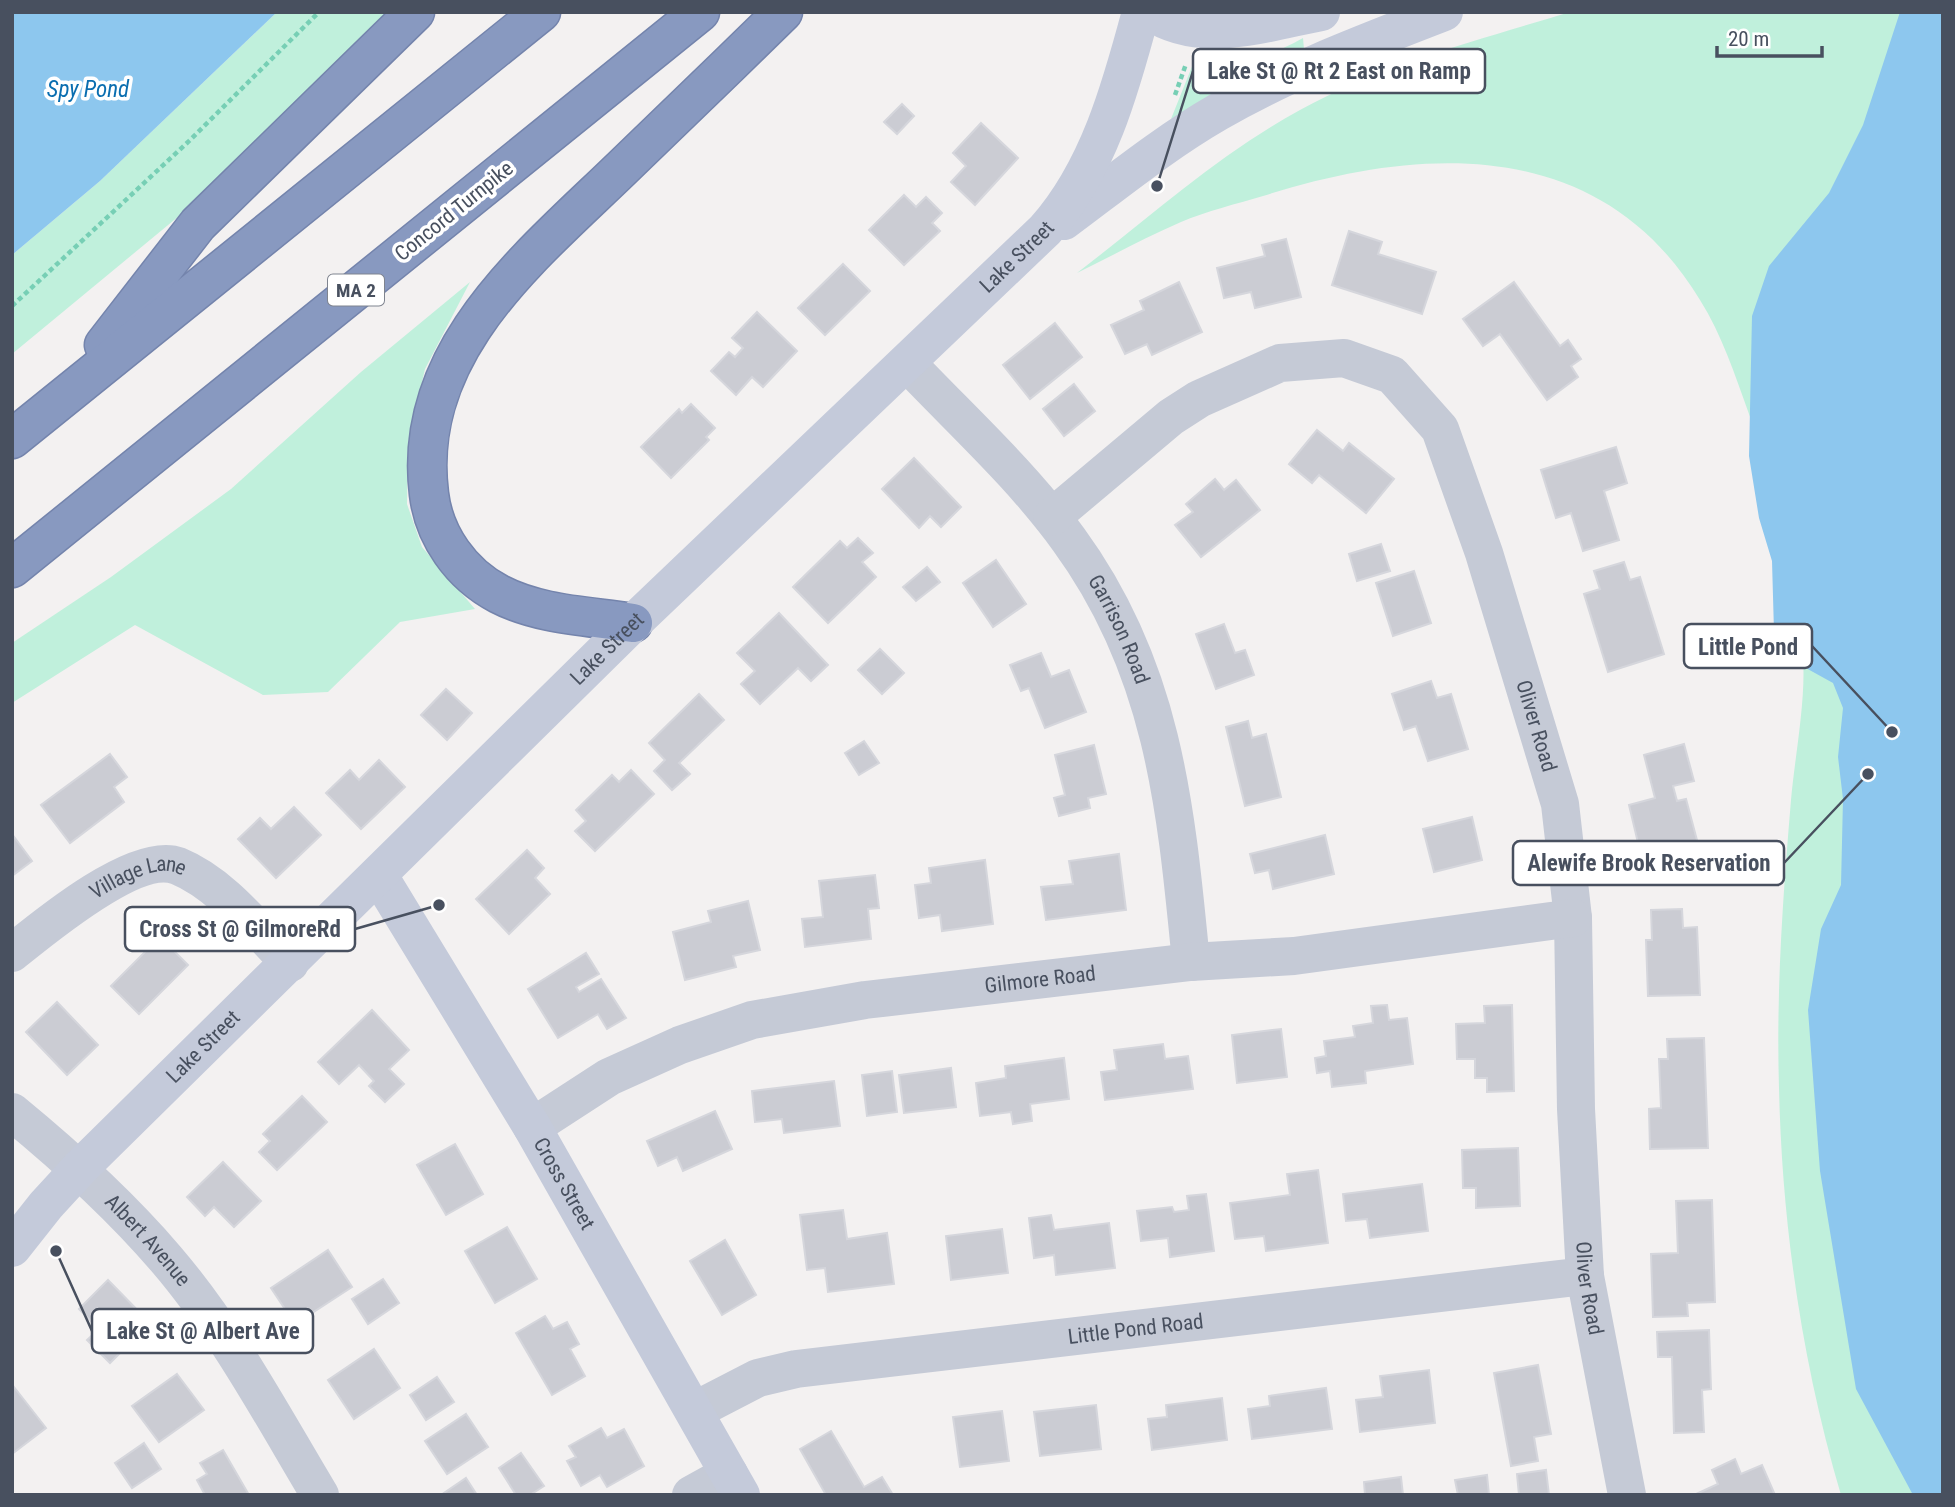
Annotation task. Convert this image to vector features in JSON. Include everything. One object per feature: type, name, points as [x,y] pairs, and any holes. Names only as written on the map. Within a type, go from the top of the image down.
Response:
[{"type":"highway","points":[[62,398],[198,224],[415,12]]},
{"type":"highway","points":[[12,439],[541,12]]},
{"type":"highway","name":"Concord Turnpike","points":[[12,568],[700,12]]},
{"type":"highway","points":[[633,623],[526,605],[490,589],[462,565],[439,531],[429,500],[427,460],[433,419],[445,380],[461,344],[510,277],[783,12]]},
{"type":"main road","name":"Lake Street","points":[[12,1248],[80,1168],[633,623],[1031,244],[1062,209],[1092,157],[1117,91],[1141,12]]},
{"type":"main road","points":[[1151,12],[1182,27],[1210,29],[1321,12]]},
{"type":"main road","points":[[1031,244],[1216,114],[1319,62],[1444,12]]},
{"type":"main road","name":"Cross Street","points":[[379,876],[532,1127],[735,1484]]},
{"type":"street","name":"Oliver Road","points":[[1052,517],[1127,451],[1171,417],[1199,399],[1280,363],[1345,358],[1392,374],[1440,429],[1484,553],[1560,804],[1573,918],[1576,1109],[1585,1276],[1627,1495]]},
{"type":"street","name":"Garrison Road","points":[[908,363],[1052,517],[1105,597],[1147,693],[1165,752],[1177,818],[1191,962]]},
{"type":"street","name":"Village Lane","points":[[12,953],[45,927],[122,877],[139,868],[162,864],[175,865],[209,884],[290,963]]},
{"type":"street","name":"Gilmore Road","points":[[532,1127],[609,1077],[680,1045],[752,1020],[865,1000],[1191,962],[1294,956],[1573,918]]},
{"type":"street","points":[[12,1112],[80,1168]]},
{"type":"street","name":"Albert Avenue","points":[[80,1168],[167,1260],[202,1305],[320,1495]]},
{"type":"street","name":"Little Pond Road","points":[[694,1411],[758,1378],[796,1369],[1585,1276]]},
{"type":"street","points":[[691,1495],[735,1484]]},
{"type":"path","points":[[12,306],[188,142],[319,12]]},
{"type":"green space","points":[[277,12],[388,12],[202,197],[12,354],[12,255],[100,181]]},
{"type":"green space","points":[[1570,12],[1943,12],[1943,1495],[1841,1495],[1815,1395],[1797,1293],[1784,1191],[1779,1088],[1778,1016],[1783,908],[1804,674],[1797,589],[1790,537],[1779,495],[1728,356],[1700,300],[1659,246],[1612,207],[1560,182],[1504,167],[1445,163],[1385,168],[1324,179],[1222,208],[1168,228],[1077,273],[1213,166],[1300,110],[1398,66]]},
{"type":"green space","points":[[1303,38],[1304,49],[1171,119],[1197,54],[1252,58],[1289,46]]},
{"type":"green space","points":[[470,282],[425,369],[408,443],[407,504],[422,547],[475,609],[400,622],[328,692],[263,695],[135,625],[12,703],[12,643],[111,577],[231,489],[361,372]]},
{"type":"water","name":"Spy Pond","points":[[12,12],[277,12],[100,181],[12,255]]},
{"type":"water","points":[[1900,12],[1943,12],[1943,1495],[1913,1495],[1856,1389],[1820,1171],[1808,1010],[1821,929],[1841,885],[1843,799],[1838,757],[1843,708],[1833,683],[1795,662],[1774,632],[1772,561],[1759,518],[1749,456],[1752,316],[1769,266],[1829,193],[1863,125]]},
{"type":"building","points":[[902,104],[914,116],[897,134],[884,122]]},
{"type":"building","points":[[981,123],[1018,158],[975,205],[951,182],[966,166],[953,153]]},
{"type":"building","points":[[904,195],[916,207],[926,197],[942,213],[932,223],[940,231],[904,265],[869,230]]},
{"type":"building","points":[[1349,231],[1382,242],[1378,254],[1436,272],[1422,314],[1332,285]]},
{"type":"building","points":[[1286,239],[1301,297],[1255,308],[1251,292],[1224,298],[1217,268],[1265,256],[1262,245]]},
{"type":"building","points":[[843,264],[870,291],[825,335],[798,308]]},
{"type":"building","points":[[1179,282],[1202,332],[1152,355],[1147,344],[1125,354],[1111,325],[1144,310],[1140,301]]},
{"type":"building","points":[[1514,282],[1560,346],[1568,340],[1581,359],[1571,366],[1578,377],[1547,400],[1500,334],[1483,346],[1463,319]]},
{"type":"building","points":[[757,312],[797,351],[763,387],[752,377],[736,395],[711,371],[729,352],[735,357],[743,348],[732,338]]},
{"type":"building","points":[[1055,323],[1082,357],[1030,399],[1003,365]]},
{"type":"building","points":[[1074,384],[1095,411],[1064,436],[1043,409]]},
{"type":"building","points":[[691,404],[715,428],[706,437],[709,440],[671,478],[641,447],[679,409],[682,413]]},
{"type":"building","points":[[1317,430],[1343,451],[1349,443],[1394,479],[1366,513],[1319,475],[1312,483],[1289,464]]},
{"type":"building","points":[[1616,447],[1627,483],[1604,491],[1619,540],[1583,551],[1571,513],[1556,518],[1541,470]]},
{"type":"building","points":[[914,458],[961,507],[941,527],[930,516],[919,528],[882,489]]},
{"type":"building","points":[[1215,479],[1224,490],[1236,480],[1260,510],[1201,557],[1175,525],[1193,512],[1186,504]]},
{"type":"building","points":[[858,538],[873,553],[862,562],[876,577],[828,623],[793,587],[840,541],[847,548]]},
{"type":"building","points":[[1381,544],[1390,571],[1357,581],[1349,554]]},
{"type":"building","points":[[996,560],[1026,604],[993,627],[963,583]]},
{"type":"building","points":[[1624,562],[1630,580],[1640,577],[1664,654],[1608,672],[1584,594],[1600,589],[1594,571]]},
{"type":"building","points":[[927,567],[940,582],[916,601],[903,587]]},
{"type":"building","points":[[1414,571],[1431,623],[1393,636],[1376,583]]},
{"type":"building","points":[[779,613],[828,665],[811,681],[798,668],[760,704],[741,684],[755,671],[737,653]]},
{"type":"building","points":[[1224,624],[1235,653],[1245,650],[1254,675],[1216,689],[1196,634]]},
{"type":"building","points":[[880,649],[904,673],[882,694],[858,670]]},
{"type":"building","points":[[1041,653],[1051,677],[1069,670],[1086,712],[1045,728],[1029,688],[1021,691],[1010,665]]},
{"type":"building","points":[[1431,681],[1437,698],[1451,694],[1468,749],[1428,761],[1416,726],[1404,730],[1392,694]]},
{"type":"building","points":[[446,689],[472,713],[447,740],[421,715]]},
{"type":"building","points":[[699,694],[724,720],[679,763],[690,774],[672,790],[654,771],[665,760],[649,743]]},
{"type":"building","points":[[1248,721],[1252,738],[1266,734],[1281,797],[1245,806],[1226,727]]},
{"type":"building","points":[[864,741],[879,763],[859,775],[845,753]]},
{"type":"building","points":[[1684,744],[1694,781],[1673,786],[1677,801],[1686,799],[1702,859],[1656,872],[1648,844],[1639,847],[1629,805],[1655,798],[1644,755]]},
{"type":"building","points":[[1094,745],[1106,794],[1088,798],[1090,808],[1059,816],[1054,798],[1065,795],[1055,755]]},
{"type":"building","points":[[110,754],[127,777],[114,787],[124,802],[70,843],[41,805]]},
{"type":"building","points":[[379,760],[405,787],[361,829],[326,793],[350,770],[359,780]]},
{"type":"building","points":[[631,770],[654,794],[595,851],[575,831],[586,821],[576,810],[612,775],[619,782]]},
{"type":"building","points":[[294,807],[321,835],[276,878],[238,839],[260,818],[271,829]]},
{"type":"building","points":[[1472,817],[1482,860],[1434,872],[1423,829]]},
{"type":"building","points":[[12,834],[32,861],[12,876]]},
{"type":"building","points":[[1325,835],[1334,874],[1273,889],[1269,870],[1255,873],[1250,854]]},
{"type":"building","points":[[527,850],[544,868],[535,878],[550,894],[509,934],[476,899]]},
{"type":"building","points":[[1119,854],[1126,910],[1046,920],[1041,887],[1073,884],[1069,861]]},
{"type":"building","points":[[985,860],[993,924],[942,931],[940,915],[919,918],[915,885],[931,883],[929,868]]},
{"type":"building","points":[[875,875],[879,908],[868,909],[871,939],[805,947],[802,919],[823,917],[819,881]]},
{"type":"building","points":[[748,901],[760,950],[733,956],[736,967],[685,980],[673,932],[711,922],[708,911]]},
{"type":"building","points":[[1682,909],[1683,928],[1697,927],[1700,995],[1648,996],[1646,940],[1652,940],[1651,910]]},
{"type":"building","points":[[160,937],[188,965],[139,1014],[111,986]]},
{"type":"building","points":[[586,953],[599,974],[576,987],[579,992],[601,979],[626,1018],[607,1029],[598,1014],[558,1038],[528,989]]},
{"type":"building","points":[[57,1002],[98,1045],[67,1075],[26,1032]]},
{"type":"building","points":[[1387,1005],[1389,1020],[1407,1018],[1413,1064],[1365,1071],[1366,1083],[1332,1087],[1330,1071],[1317,1073],[1315,1058],[1326,1056],[1324,1041],[1355,1037],[1353,1026],[1373,1023],[1371,1006]]},
{"type":"building","points":[[1512,1005],[1514,1091],[1487,1092],[1487,1078],[1475,1078],[1475,1059],[1457,1059],[1456,1024],[1485,1023],[1484,1006]]},
{"type":"building","points":[[372,1010],[409,1050],[389,1069],[404,1084],[385,1102],[369,1086],[374,1081],[359,1065],[339,1084],[318,1062]]},
{"type":"building","points":[[1281,1029],[1287,1077],[1237,1083],[1232,1035]]},
{"type":"building","points":[[1704,1038],[1708,1148],[1650,1149],[1649,1109],[1661,1108],[1659,1059],[1668,1059],[1667,1039]]},
{"type":"building","points":[[1163,1044],[1165,1059],[1188,1056],[1193,1089],[1105,1100],[1101,1072],[1117,1070],[1114,1050]]},
{"type":"building","points":[[1064,1058],[1069,1099],[1030,1104],[1032,1121],[1013,1124],[1011,1112],[980,1116],[976,1083],[1006,1078],[1005,1066]]},
{"type":"building","points":[[951,1068],[956,1107],[904,1113],[899,1075]]},
{"type":"building","points":[[892,1071],[897,1112],[867,1116],[862,1075]]},
{"type":"building","points":[[834,1081],[840,1126],[784,1133],[782,1119],[755,1122],[752,1091]]},
{"type":"building","points":[[302,1096],[327,1122],[277,1170],[259,1152],[270,1141],[263,1134]]},
{"type":"building","points":[[715,1111],[732,1149],[683,1171],[677,1157],[658,1166],[647,1141]]},
{"type":"building","points":[[455,1144],[483,1194],[446,1215],[417,1165]]},
{"type":"building","points":[[1518,1148],[1520,1206],[1476,1208],[1476,1188],[1463,1188],[1462,1150]]},
{"type":"building","points":[[223,1162],[261,1201],[234,1227],[214,1207],[205,1216],[187,1197]]},
{"type":"building","points":[[1318,1170],[1328,1243],[1266,1251],[1264,1236],[1235,1239],[1230,1203],[1290,1195],[1287,1174]]},
{"type":"building","points":[[1422,1184],[1428,1231],[1370,1238],[1367,1219],[1346,1221],[1343,1194]]},
{"type":"building","points":[[1206,1194],[1214,1251],[1170,1257],[1168,1238],[1141,1241],[1137,1211],[1172,1207],[1174,1212],[1189,1210],[1187,1196]]},
{"type":"building","points":[[1712,1200],[1715,1302],[1687,1303],[1688,1316],[1653,1317],[1651,1254],[1678,1253],[1676,1201]]},
{"type":"building","points":[[843,1210],[847,1239],[887,1233],[894,1284],[828,1292],[825,1268],[807,1270],[800,1215]]},
{"type":"building","points":[[1051,1215],[1054,1230],[1109,1223],[1115,1268],[1056,1275],[1054,1255],[1034,1258],[1029,1218]]},
{"type":"building","points":[[507,1227],[537,1279],[495,1303],[465,1251]]},
{"type":"building","points":[[1002,1229],[1008,1273],[951,1280],[946,1236]]},
{"type":"building","points":[[725,1240],[756,1295],[722,1315],[690,1261]]},
{"type":"building","points":[[328,1250],[352,1287],[295,1324],[271,1288]]},
{"type":"building","points":[[383,1279],[399,1303],[368,1324],[352,1299]]},
{"type":"building","points":[[108,1280],[150,1323],[110,1363],[87,1340],[99,1329],[79,1309]]},
{"type":"building","points":[[545,1316],[553,1329],[567,1322],[579,1344],[570,1349],[585,1376],[552,1395],[516,1333]]},
{"type":"building","points":[[1709,1330],[1711,1389],[1702,1390],[1704,1432],[1674,1433],[1672,1357],[1658,1357],[1657,1332]]},
{"type":"building","points":[[374,1349],[400,1388],[354,1419],[328,1380]]},
{"type":"building","points":[[1538,1365],[1551,1434],[1534,1437],[1538,1461],[1511,1466],[1494,1373]]},
{"type":"building","points":[[1429,1370],[1435,1423],[1360,1432],[1356,1400],[1383,1397],[1380,1376]]},
{"type":"building","points":[[177,1374],[204,1410],[159,1442],[132,1406]]},
{"type":"building","points":[[437,1377],[454,1402],[426,1420],[410,1395]]},
{"type":"building","points":[[14,1387],[46,1428],[12,1454],[12,1389]]},
{"type":"building","points":[[1326,1388],[1332,1429],[1252,1439],[1248,1409],[1270,1406],[1269,1396]]},
{"type":"building","points":[[1222,1398],[1227,1440],[1152,1450],[1148,1419],[1167,1417],[1166,1405]]},
{"type":"building","points":[[1096,1405],[1101,1449],[1040,1456],[1034,1412]]},
{"type":"building","points":[[1002,1411],[1009,1461],[960,1467],[953,1417]]},
{"type":"building","points":[[466,1414],[488,1447],[447,1474],[425,1441]]},
{"type":"building","points":[[601,1428],[607,1438],[624,1429],[644,1466],[607,1487],[600,1475],[581,1486],[567,1461],[576,1457],[569,1446]]},
{"type":"building","points":[[831,1431],[864,1487],[882,1477],[893,1495],[826,1495],[800,1449]]},
{"type":"building","points":[[144,1443],[161,1469],[132,1488],[115,1463]]},
{"type":"building","points":[[223,1450],[249,1495],[205,1495],[197,1480],[207,1474],[200,1463]]},
{"type":"building","points":[[521,1453],[544,1486],[530,1495],[516,1495],[499,1468]]},
{"type":"building","points":[[1735,1459],[1741,1474],[1762,1465],[1775,1495],[1694,1495],[1718,1484],[1712,1470]]},
{"type":"building","points":[[1546,1470],[1549,1495],[1519,1495],[1517,1474]]},
{"type":"building","points":[[1487,1475],[1489,1495],[1458,1495],[1455,1480]]},
{"type":"building","points":[[1401,1477],[1403,1495],[1365,1495],[1364,1482]]},
{"type":"building","points":[[466,1478],[477,1495],[441,1495]]},
{"type":"place","name":"Lake St @ Rt 2 East on Ramp","points":[[1157,186]]},
{"type":"place","name":"Little Pond","points":[[1892,732]]},
{"type":"place","name":"Alewife Brook Reservation","points":[[1868,774]]},
{"type":"place","name":"Cross St @ GilmoreRd","points":[[439,905]]},
{"type":"place","name":"Lake St @ Albert Ave","points":[[56,1251]]}]
